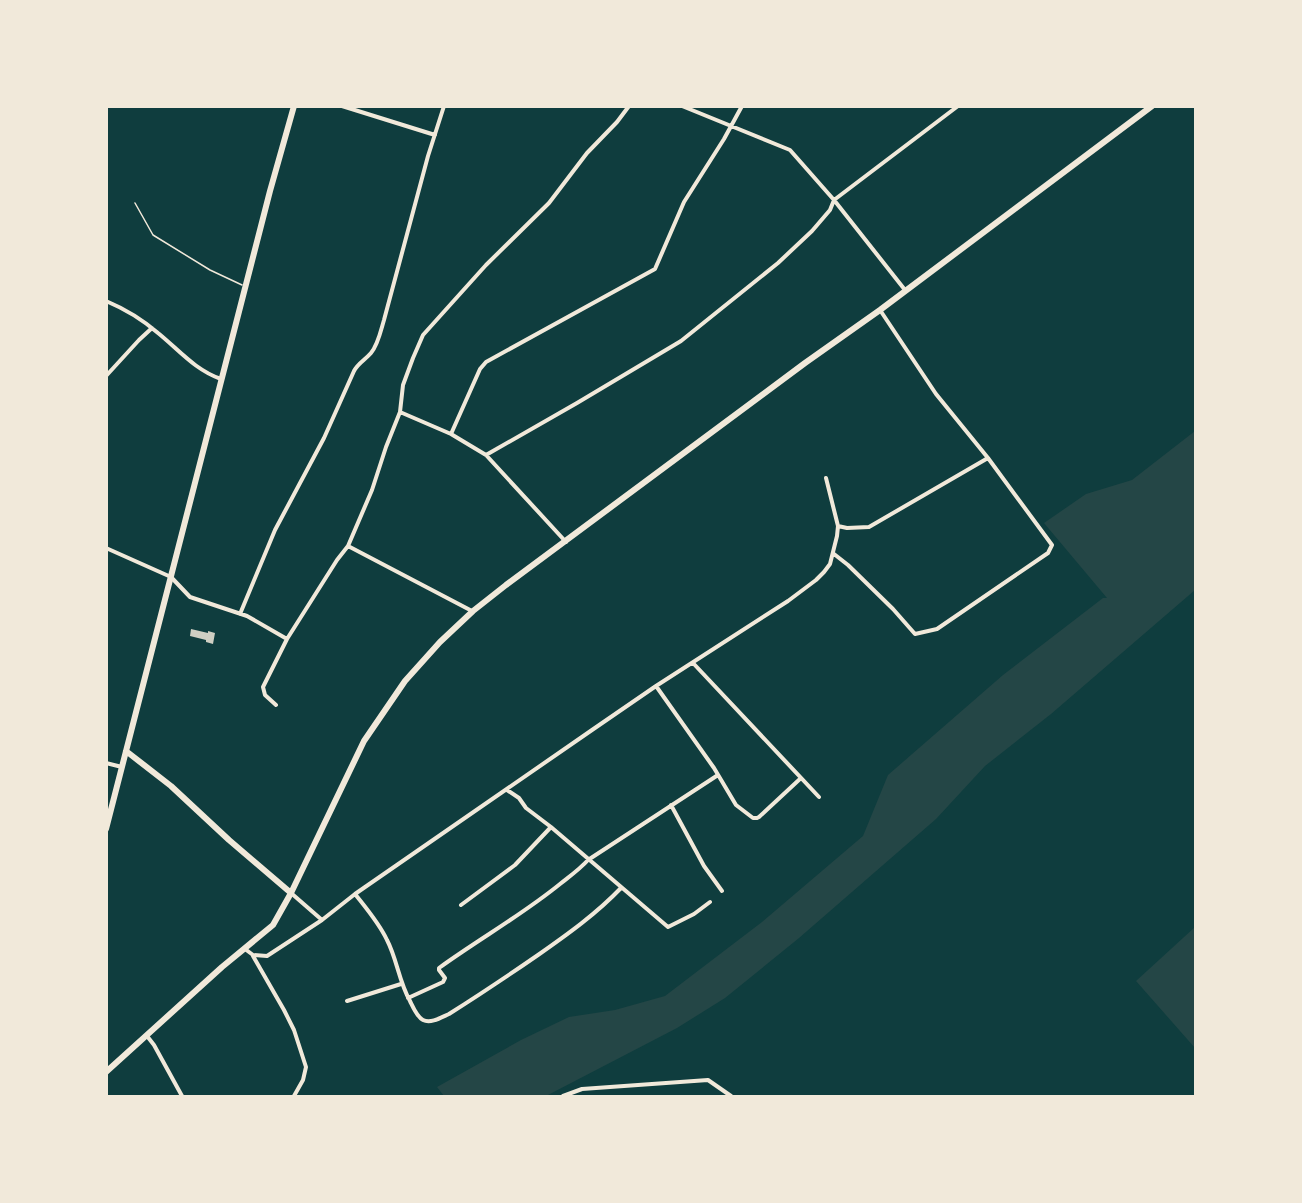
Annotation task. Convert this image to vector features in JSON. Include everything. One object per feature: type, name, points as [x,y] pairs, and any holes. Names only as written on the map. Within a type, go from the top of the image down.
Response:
[{"type":"main road","points":[[106,829],[272,181],[294,106]]},
{"type":"main road","points":[[106,1072],[222,967],[273,925],[291,893],[364,741],[405,681],[440,642],[473,611],[1152,106]]},
{"type":"main road","points":[[126,751],[171,786],[291,893]]},
{"type":"street","points":[[342,106],[435,135]]},
{"type":"street","points":[[240,614],[275,530],[324,438],[357,365],[374,350],[444,106]]},
{"type":"street","points":[[276,705],[263,690],[287,639],[348,546],[372,490],[400,412],[403,385],[417,347],[428,329],[486,265],[549,202],[587,153],[629,106]]},
{"type":"street","points":[[682,106],[790,150],[834,200],[905,290]]},
{"type":"street","points":[[451,435],[480,369],[486,362],[655,269],[684,202],[724,140],[742,106]]},
{"type":"street","points":[[486,455],[681,341],[778,263],[812,231],[830,210],[834,200],[958,106]]},
{"type":"street","points":[[106,301],[128,311],[153,328],[189,361],[209,375],[221,379]]},
{"type":"street","points":[[833,554],[848,565],[915,634],[937,629],[1048,553],[1052,545],[988,458],[936,394],[880,310]]},
{"type":"street","points":[[106,376],[153,328]]},
{"type":"street","points":[[400,412],[451,435],[486,455],[566,542]]},
{"type":"street","points":[[838,526],[869,527],[988,458]]},
{"type":"street","points":[[253,955],[267,956],[322,920],[355,894],[656,686],[816,580],[830,564],[838,526],[826,478]]},
{"type":"street","points":[[348,546],[473,611]]},
{"type":"street","points":[[106,548],[171,577],[190,597],[254,619],[287,639]]},
{"type":"street","points":[[693,663],[819,797]]},
{"type":"street","points":[[656,686],[736,805],[755,819],[801,778]]},
{"type":"street","points":[[106,763],[122,767]]},
{"type":"street","points":[[408,998],[443,982],[445,978],[439,968],[536,903],[588,860],[718,775]]},
{"type":"street","points":[[507,789],[519,798],[526,808],[668,927],[694,914],[710,902]]},
{"type":"street","points":[[671,805],[704,866],[722,891]]},
{"type":"street","points":[[461,905],[515,865],[551,827]]},
{"type":"street","points":[[355,894],[387,940],[401,984],[408,998],[422,1020],[427,1021],[439,1019],[480,994],[571,932],[604,906],[621,888]]},
{"type":"street","points":[[291,893],[322,920]]},
{"type":"street","points":[[245,949],[253,955],[294,1030],[306,1067],[303,1080],[294,1096]]},
{"type":"street","points":[[347,1001],[401,984]]},
{"type":"street","points":[[147,1036],[182,1096]]},
{"type":"street","points":[[563,1096],[582,1089],[708,1080],[731,1096]]},
{"type":"lane","points":[[135,203],[153,236],[210,270],[245,286]]},
{"type":"shaded area","points":[[1195,431],[1195,590],[1051,714],[985,766],[936,819],[799,938],[725,998],[677,1028],[546,1096],[444,1096],[437,1087],[521,1040],[569,1017],[615,1010],[665,996],[762,922],[863,836],[888,775],[1003,675],[1103,598],[1107,598],[1044,523],[1086,494],[1132,480]]},
{"type":"shaded area","points":[[1195,927],[1195,1048],[1136,981]]},
{"type":"building","points":[[191,629],[215,633],[213,644],[190,636]]}]
